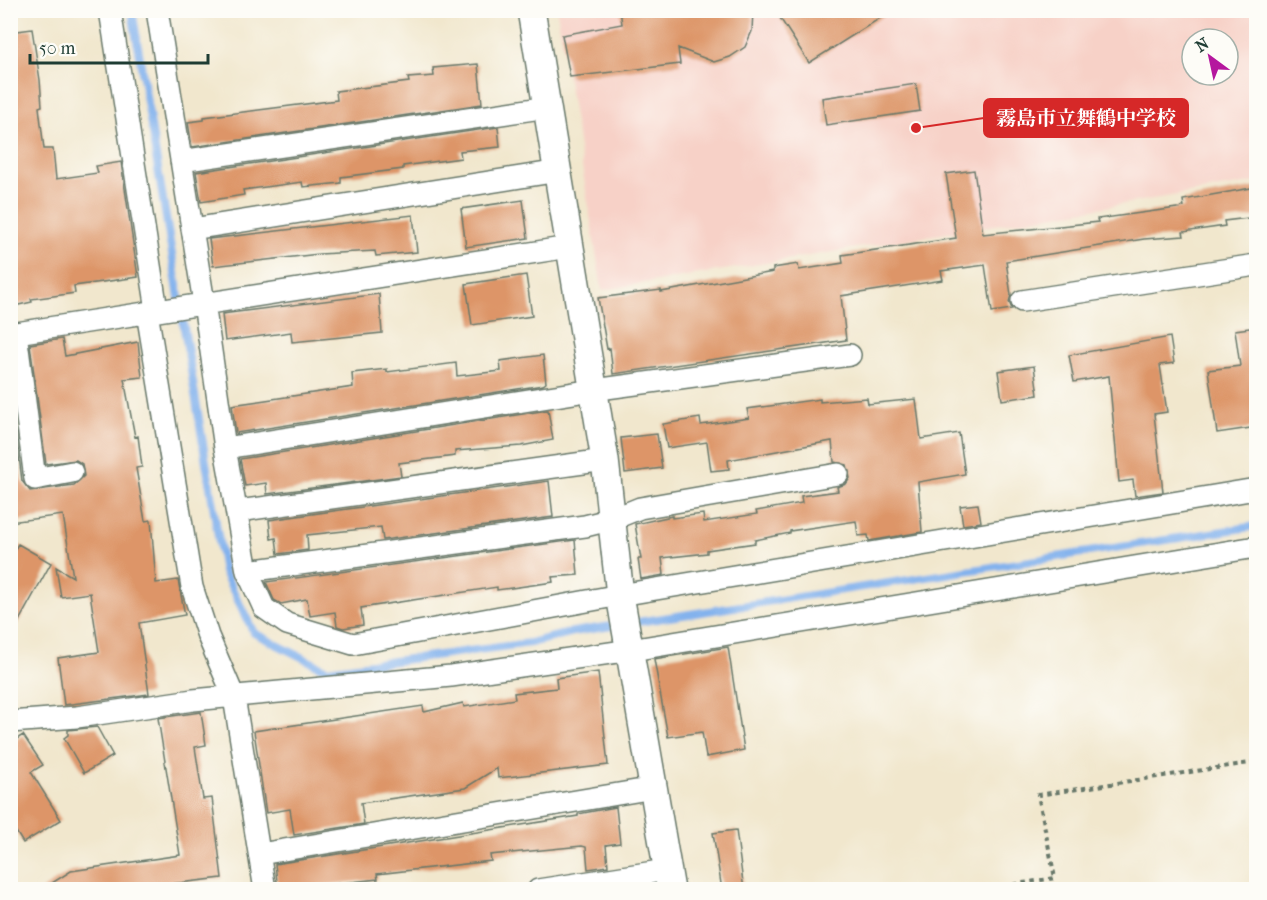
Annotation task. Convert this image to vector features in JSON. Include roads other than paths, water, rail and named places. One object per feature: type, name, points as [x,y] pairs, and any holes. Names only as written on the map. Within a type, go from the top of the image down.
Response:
[{"type":"street","points":[[110,10],[156,311],[192,587],[208,636],[234,697],[265,890]]},
{"type":"street","points":[[157,10],[192,230],[200,304],[247,571],[264,608],[287,624],[353,645],[1257,489]]},
{"type":"street","points":[[531,10],[560,171],[569,247],[605,460],[621,599],[669,880],[538,890]]},
{"type":"street","points":[[181,161],[548,107]]},
{"type":"street","points":[[192,230],[560,171]]},
{"type":"street","points":[[72,472],[35,479],[13,333],[569,247]]},
{"type":"street","points":[[1022,301],[1257,265]]},
{"type":"street","points":[[225,448],[593,390],[850,356]]},
{"type":"street","points":[[238,511],[605,460]]},
{"type":"street","points":[[247,571],[573,528],[613,519],[640,508],[838,474]]},
{"type":"street","points":[[10,722],[77,717],[234,697],[451,676],[630,645],[1257,547]]},
{"type":"street","points":[[260,854],[654,788]]},
{"type":"waterway","points":[[132,10],[224,572],[254,633],[327,670],[530,643],[573,632],[1256,526]]},
{"type":"place","name":"霧島市立舞鶴中学校","points":[[916,128]]}]
